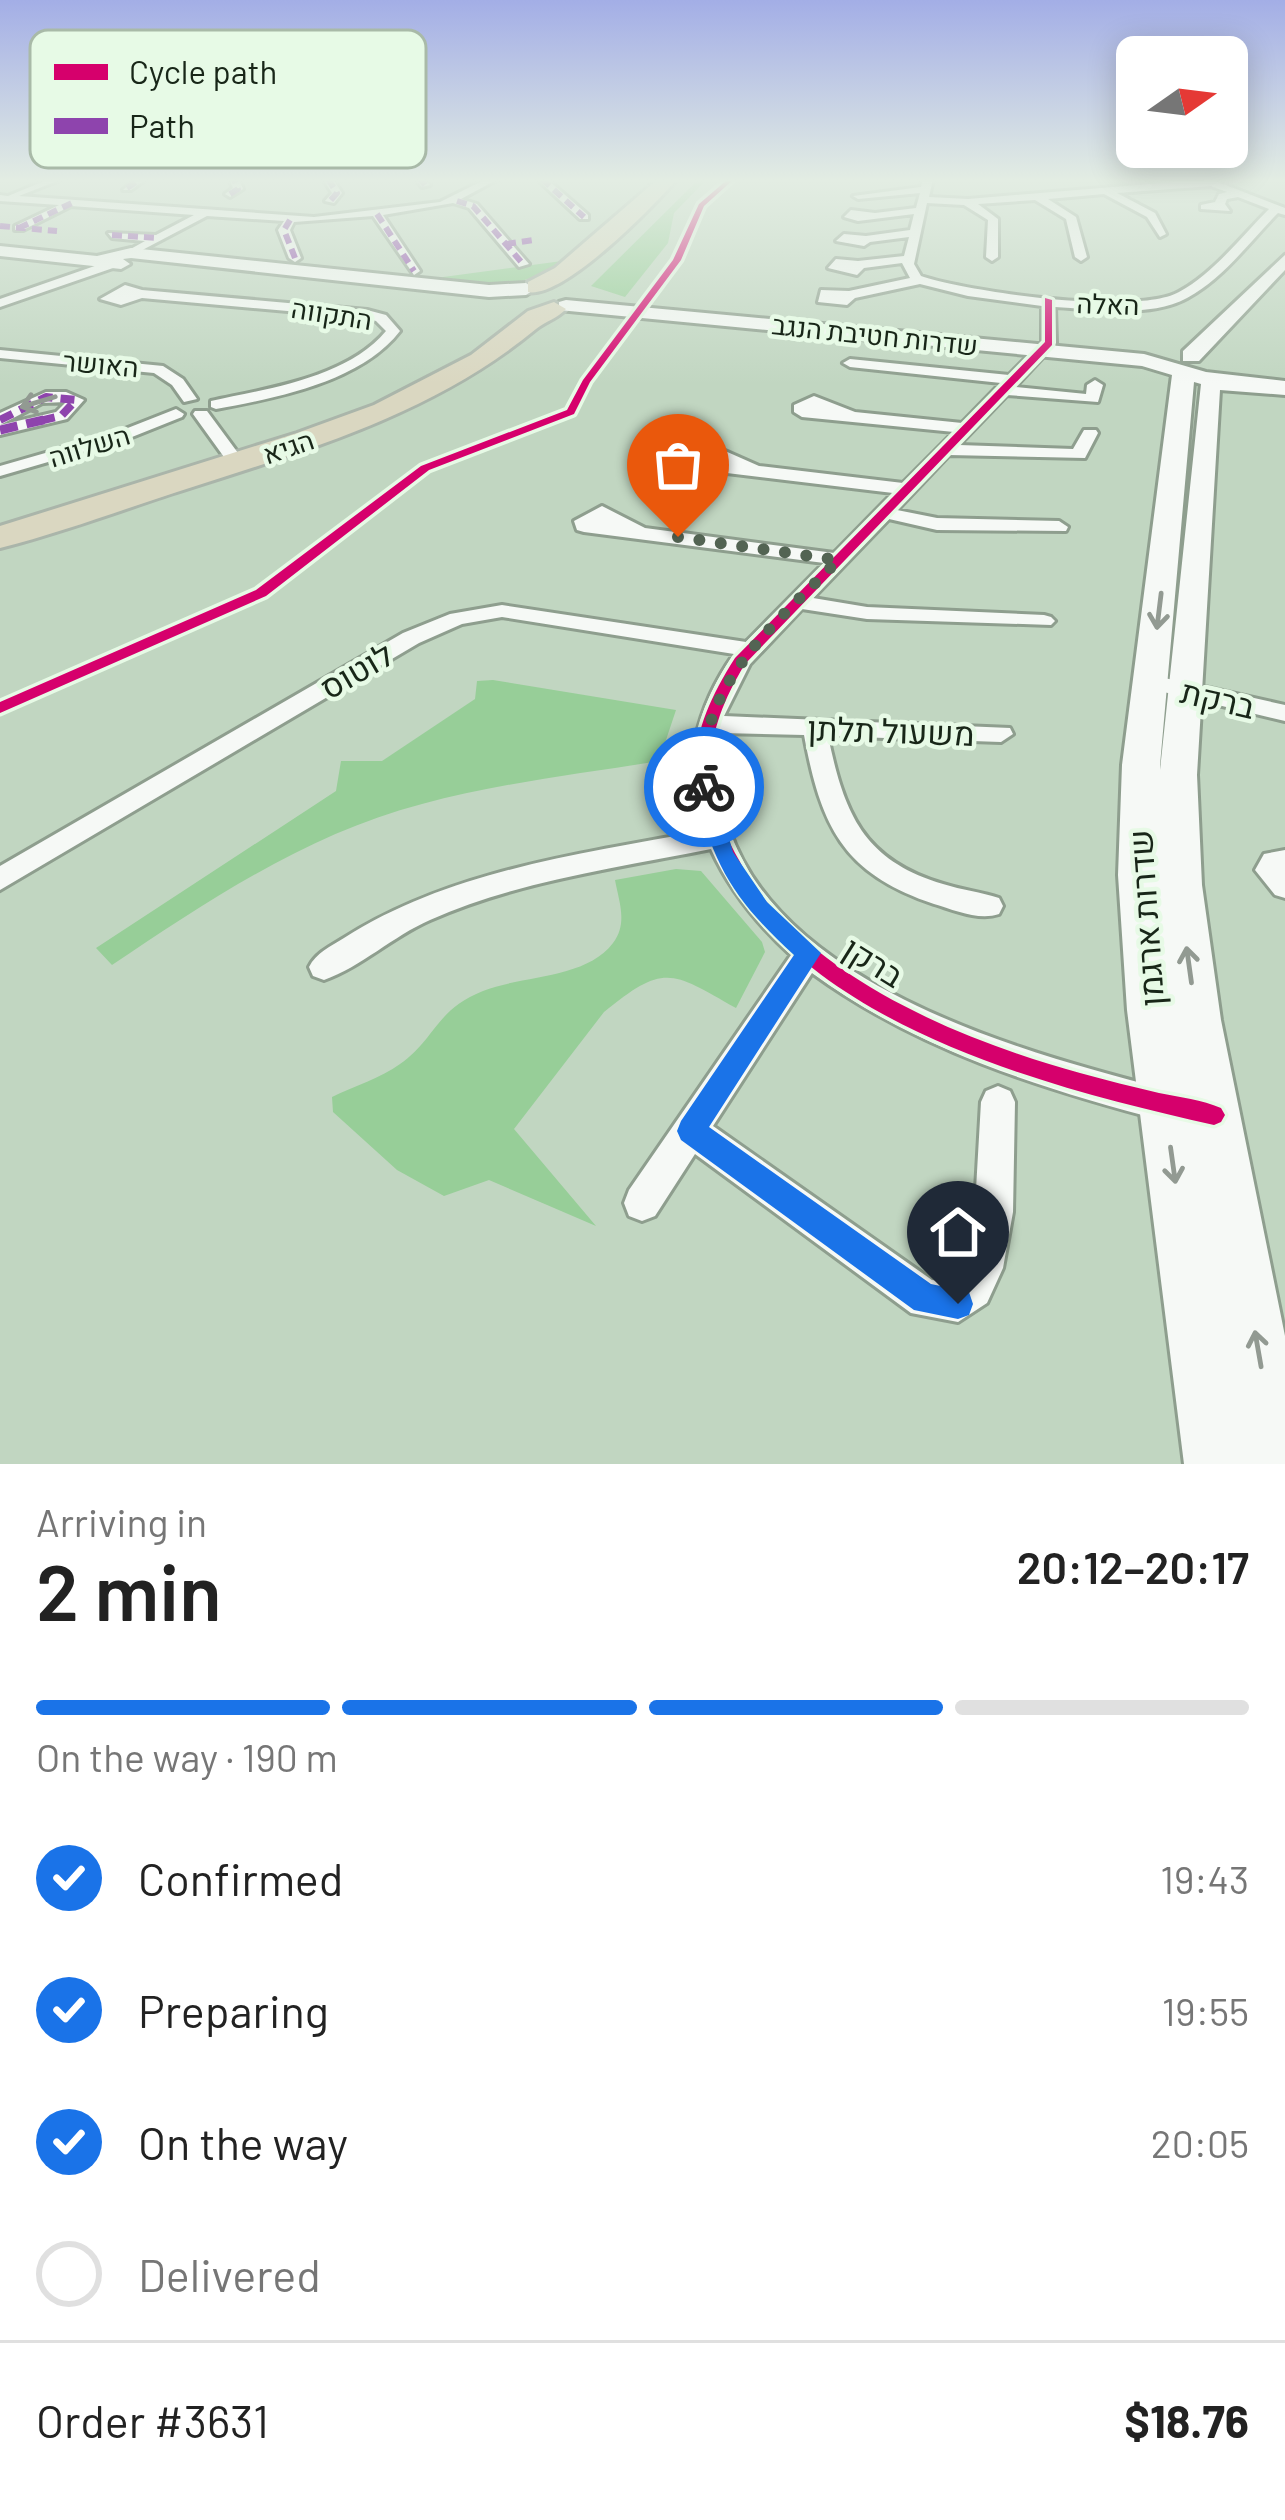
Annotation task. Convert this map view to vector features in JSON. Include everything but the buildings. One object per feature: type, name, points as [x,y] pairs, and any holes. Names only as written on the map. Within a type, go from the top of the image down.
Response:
[{"type":"highway","name":"הגיא","points":[[0,523],[230,453],[401,390],[483,343],[544,294],[591,247]]},
{"type":"highway","name":"הגיא","points":[[0,538],[270,453],[384,411],[481,361],[537,316],[544,294],[577,278],[610,247]]},
{"type":"street","points":[[0,303],[137,247]]},
{"type":"street","points":[[119,255],[137,247]]},
{"type":"street","points":[[291,247],[295,258]]},
{"type":"street","points":[[399,247],[414,271]]},
{"type":"street","points":[[509,247],[544,294]]},
{"type":"street","points":[[911,247],[908,269],[920,280]]},
{"type":"street","points":[[992,257],[993,247]]},
{"type":"street","points":[[1079,247],[1081,257]]},
{"type":"street","name":"האלה","points":[[920,280],[966,292],[1130,307],[1173,301],[1237,247]]},
{"type":"street","name":"שדרות חטיבת הנגב","points":[[0,248],[544,294],[1025,362]]},
{"type":"street","points":[[858,266],[909,259]]},
{"type":"street","name":"שדרות ארגמן","points":[[1212,365],[1283,270]]},
{"type":"street","name":"שדרות ארגמן","points":[[1216,1464],[1146,975],[1138,860],[1141,765],[1168,686],[1212,365],[1283,270]]},
{"type":"street","points":[[849,295],[920,280]]},
{"type":"street","name":"התקווה","points":[[141,294],[367,314],[381,318],[393,331],[386,343],[312,378],[208,409]]},
{"type":"street","points":[[1025,362],[1048,300]]},
{"type":"street","name":"שדרות חטיבת הנגב","points":[[676,310],[1025,362],[1212,365],[1285,384]]},
{"type":"street","name":"האושר","points":[[0,354],[158,369],[178,382],[189,399]]},
{"type":"street","points":[[850,363],[1025,362],[1093,399],[1095,385]]},
{"type":"street","name":"ברקן","points":[[1025,362],[751,650],[722,688],[701,760],[705,805],[717,838],[759,908],[808,953],[910,1019],[1042,1069],[1214,1115]]},
{"type":"street","points":[[0,420],[40,398],[76,400],[74,408],[61,416],[0,430]]},
{"type":"street","points":[[208,409],[176,414],[174,406],[204,398],[230,453]]},
{"type":"street","name":"השלווה","points":[[0,471],[122,436],[176,414]]},
{"type":"street","points":[[849,416],[966,428]]},
{"type":"street","points":[[945,450],[1078,454],[1090,433]]},
{"type":"street","points":[[752,469],[907,489]]},
{"type":"street","points":[[884,512],[929,523],[1059,527]]},
{"type":"street","points":[[638,532],[838,560]]},
{"type":"street","points":[[797,602],[858,613],[1044,621]]},
{"type":"street","name":"לוטוס","points":[[0,879],[411,638],[457,618],[518,612],[751,650]]},
{"type":"street","name":"שדרות ארגמן","points":[[1168,686],[1187,951],[1279,1464]]},
{"type":"street","name":"ברקת","points":[[1168,686],[1285,713]]},
{"type":"street","name":"משעול תלתן","points":[[708,724],[1001,734]]},
{"type":"street","points":[[814,728],[830,796],[851,840],[880,866],[916,886],[989,906]]},
{"type":"street","points":[[324,967],[390,923],[451,896],[717,838]]},
{"type":"street","points":[[1285,861],[1274,862],[1269,870],[1285,887]]},
{"type":"street","points":[[642,1203],[808,953]]},
{"type":"street","points":[[691,1131],[925,1299],[958,1304],[979,1286],[990,1256],[998,1102]]},
{"type":"green space","points":[[630,247],[665,247],[625,297],[591,286]]},
{"type":"green space","points":[[562,261],[511,283],[421,280]]},
{"type":"green space","points":[[477,681],[676,710],[659,761],[480,790],[380,817],[260,871],[112,965],[96,948],[336,791],[341,761],[382,761],[475,699]]},
{"type":"green space","points":[[676,869],[701,871],[762,942],[765,952],[736,1008],[697,986],[669,978],[641,985],[625,996],[604,1012],[514,1129],[596,1226],[489,1180],[444,1196],[397,1170],[333,1112],[332,1097],[400,1064],[467,999],[499,986],[571,970],[601,955],[620,928],[615,880]]},
{"type":"marked path","points":[[291,247],[295,258]]},
{"type":"marked path","points":[[399,247],[414,271]]},
{"type":"marked path","points":[[509,247],[523,264]]},
{"type":"marked path","points":[[0,420],[46,397],[76,400],[61,416],[0,430]]},
{"type":"cycle path","points":[[0,708],[261,593],[425,468],[571,412],[586,382],[683,247]]},
{"type":"cycle path","points":[[1048,300],[1049,343],[740,661],[718,699],[705,740],[706,803],[712,825],[745,888],[794,942],[855,988],[924,1025],[998,1056],[1073,1081],[1214,1115]]},
{"type":"way so far","points":[[678,537],[838,560],[740,661],[722,688],[701,760],[704,787]]},
{"type":"route","points":[[704,787],[705,805],[723,854],[759,908],[808,953],[691,1131],[925,1299],[958,1304]]}]
